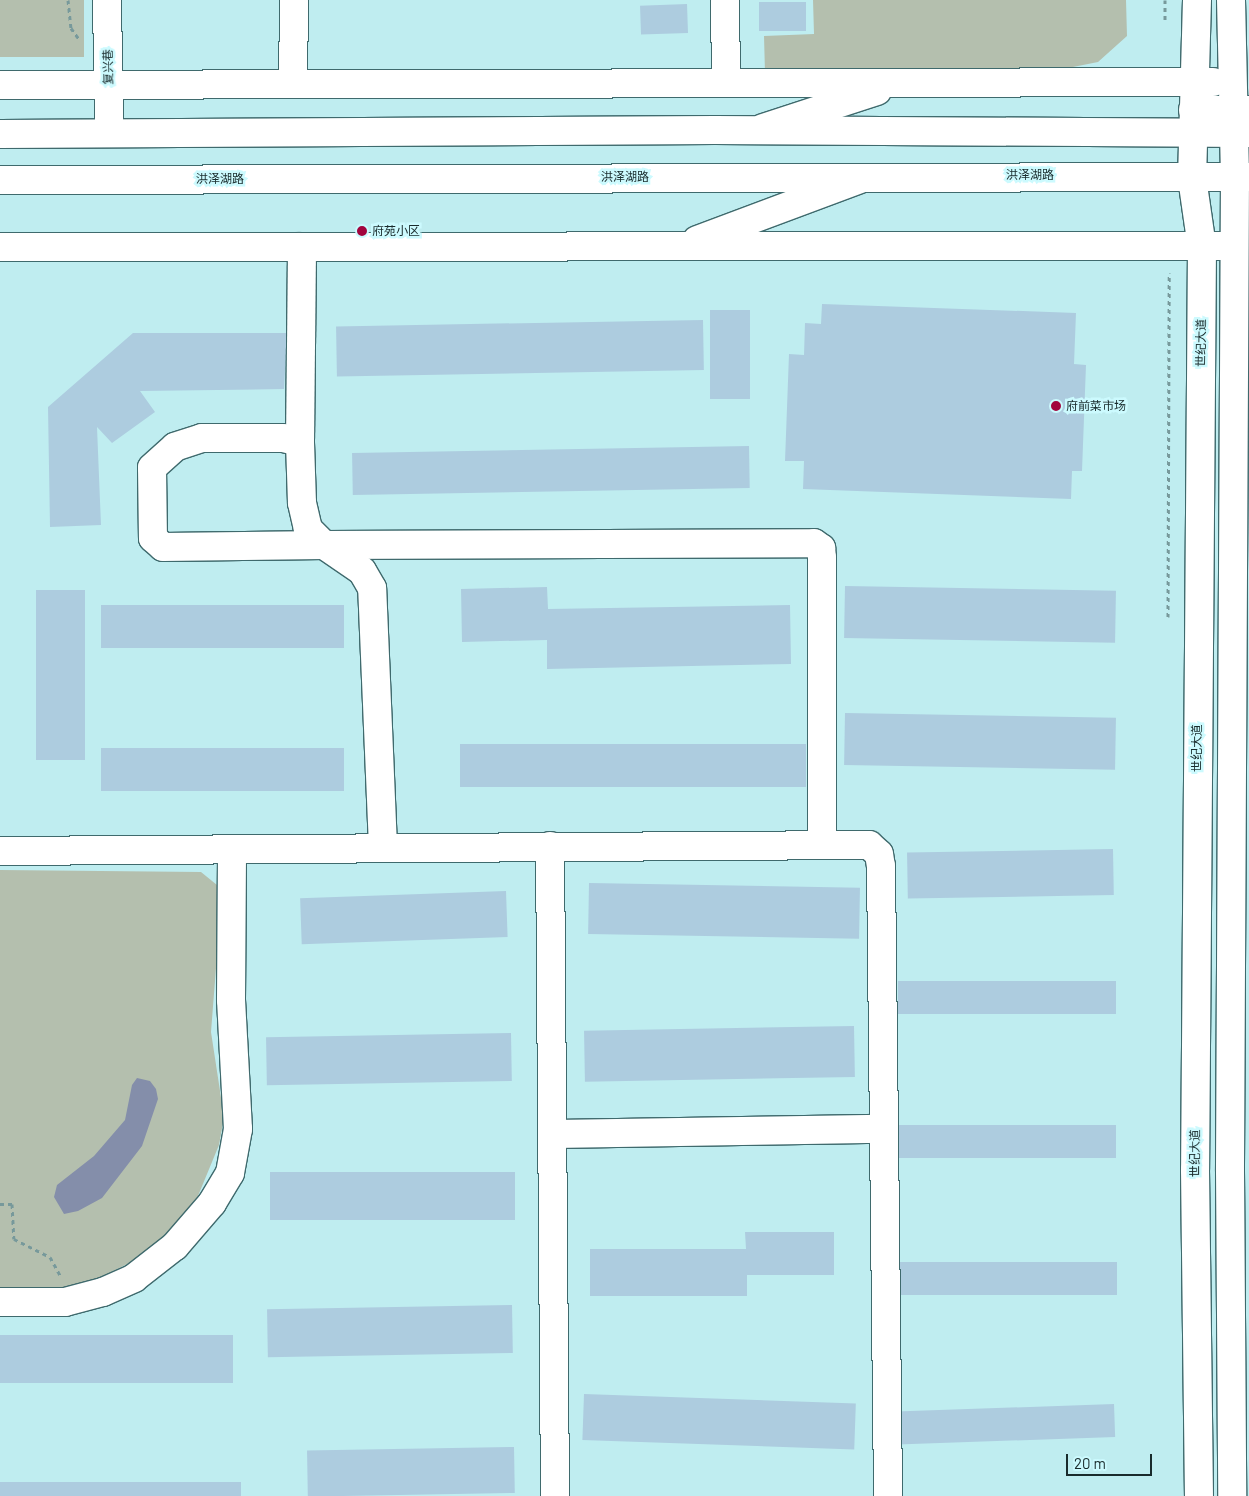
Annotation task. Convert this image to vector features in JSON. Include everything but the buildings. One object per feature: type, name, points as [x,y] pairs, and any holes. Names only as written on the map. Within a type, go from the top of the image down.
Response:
[{"type":"street","name":"复兴巷","points":[[107,0],[109,133]]},
{"type":"street","points":[[293,84],[294,0]]},
{"type":"street","points":[[725,0],[726,83]]},
{"type":"street","name":"世纪大道","points":[[1197,0],[1192,178],[1202,247],[1195,1170],[1200,1496]]},
{"type":"street","points":[[1231,0],[1241,82],[1242,177],[1240,1348],[1232,1496]]},
{"type":"street","points":[[0,85],[1241,82]]},
{"type":"street","points":[[757,131],[899,83]]},
{"type":"street","points":[[0,134],[757,131],[1241,121]]},
{"type":"street","points":[[679,246],[869,176]]},
{"type":"street","name":"洪泽湖路","points":[[0,180],[869,176],[1242,177]]},
{"type":"street","points":[[0,247],[1241,246]]},
{"type":"street","points":[[302,247],[300,442],[302,503],[308,529],[324,544],[362,571],[372,588],[383,847]]},
{"type":"street","points":[[300,442],[282,438],[202,438],[175,447],[152,468],[152,538],[163,548],[324,544],[814,543],[821,548],[822,844]]},
{"type":"street","points":[[1198,657],[1241,657]]},
{"type":"street","points":[[0,850],[869,845],[879,854],[888,1496]]},
{"type":"street","points":[[550,846],[555,1496]]},
{"type":"street","points":[[0,1302],[65,1302],[103,1292],[134,1278],[175,1246],[212,1203],[230,1174],[238,1129],[231,1000],[232,848]]},
{"type":"street","points":[[552,1134],[884,1129]]},
{"type":"street","points":[[1195,1170],[1239,1171]]},
{"type":"path","points":[[0,1204],[12,1204],[14,1239],[50,1257],[60,1274],[65,1302]]},
{"type":"green space","points":[[0,0],[84,0],[84,57],[0,57]]},
{"type":"green space","points":[[813,0],[1126,0],[1127,36],[1098,62],[1073,67],[765,73],[764,36],[814,34]]},
{"type":"green space","points":[[0,870],[201,872],[217,885],[220,917],[211,1032],[224,1117],[219,1145],[193,1208],[141,1257],[78,1289],[0,1291]]},
{"type":"water","points":[[137,1078],[150,1081],[156,1089],[158,1099],[142,1146],[102,1198],[78,1211],[64,1214],[54,1197],[57,1185],[94,1156],[125,1120],[132,1085]]},
{"type":"place","name":"府苑小区","points":[[362,231]]},
{"type":"place","name":"府前菜市场","points":[[1056,406]]}]
